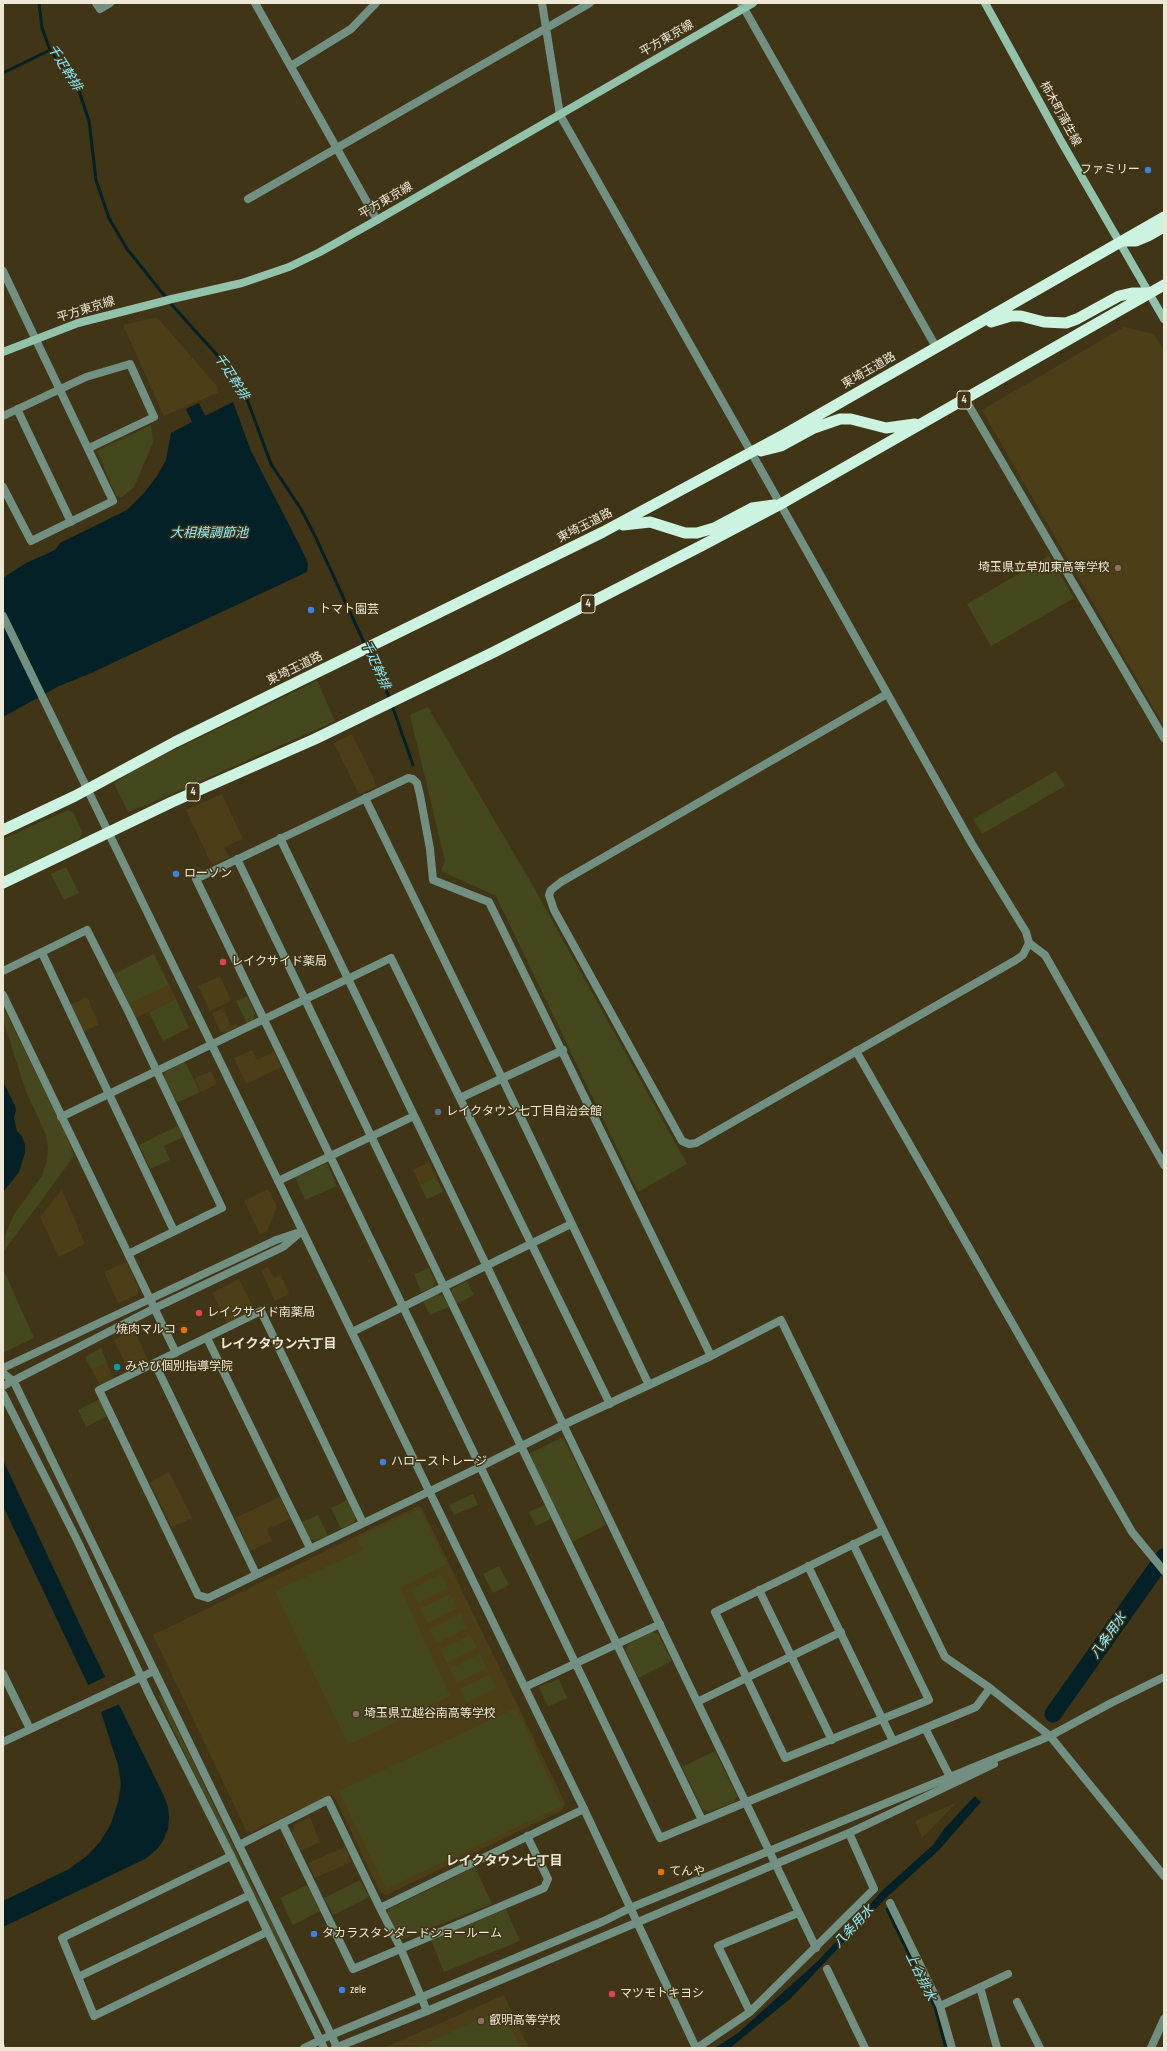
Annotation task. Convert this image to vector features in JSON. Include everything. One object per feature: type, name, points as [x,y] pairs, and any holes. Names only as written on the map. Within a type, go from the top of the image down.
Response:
[{"type":"highway","name":"東埼玉道路","points":[[3,830],[87,789],[175,742],[603,532],[751,452],[1164,217]]},
{"type":"highway","name":"4","points":[[1119,242],[1136,241],[1164,227]]},
{"type":"highway","name":"4","points":[[3,883],[172,802],[315,739],[596,600],[779,505],[1164,285]]},
{"type":"highway","name":"4","points":[[965,331],[1011,316],[1021,316],[1044,322],[1066,323],[1077,319],[1119,296],[1132,293],[1149,294]]},
{"type":"highway","name":"4","points":[[751,452],[781,446],[814,428],[840,419],[851,419],[886,428],[913,424],[930,418]]},
{"type":"highway","name":"4","points":[[603,532],[627,524],[650,522],[685,533],[697,532],[714,528],[752,508],[764,505],[779,505]]},
{"type":"main road","name":"平方東京線","points":[[3,352],[85,321],[162,301],[242,283],[289,267],[320,252],[560,115],[742,6],[753,3]]},
{"type":"main road","name":"柿木町蒲生線","points":[[985,3],[1119,242],[1164,319]]},
{"type":"street","points":[[96,3],[100,9],[110,3]]},
{"type":"street","points":[[255,3],[338,148],[377,220]]},
{"type":"street","points":[[291,66],[351,29],[376,3]]},
{"type":"street","points":[[542,3],[560,115],[751,452],[779,505],[997,886],[1026,932],[1029,943],[1045,956],[1164,1165]]},
{"type":"street","points":[[248,199],[590,3]]},
{"type":"street","points":[[742,6],[936,347]]},
{"type":"street","points":[[3,271],[89,448],[113,501],[30,541],[3,487]]},
{"type":"street","points":[[3,416],[86,377],[130,364],[154,417],[89,448]]},
{"type":"street","points":[[965,399],[1164,738]]},
{"type":"street","points":[[17,409],[71,522]]},
{"type":"street","points":[[3,616],[45,706],[109,832],[143,906],[212,1044],[584,1809],[697,2048],[750,2012],[874,1889],[849,1833]]},
{"type":"street","points":[[887,694],[561,882],[552,890],[550,895],[554,910],[682,1141],[689,1144],[696,1143],[1016,960],[1023,955],[1029,943]]},
{"type":"street","points":[[711,1356],[489,902],[433,880],[430,849],[417,783],[413,779],[408,778],[196,879],[660,1838],[976,1707],[990,1688]]},
{"type":"street","points":[[365,798],[502,1078],[649,1385]]},
{"type":"street","points":[[280,838],[346,979],[414,1116],[816,1948]]},
{"type":"street","points":[[237,859],[702,1820]]},
{"type":"street","points":[[3,971],[87,930],[222,1208],[128,1254]]},
{"type":"street","points":[[42,953],[174,1231]]},
{"type":"street","points":[[61,1117],[391,958],[610,1404]]},
{"type":"street","points":[[3,995],[176,1353]]},
{"type":"street","points":[[460,1098],[562,1050]]},
{"type":"street","points":[[856,1051],[1132,1532],[1163,1570]]},
{"type":"street","points":[[278,1181],[414,1116]]},
{"type":"street","points":[[352,1332],[571,1224]]},
{"type":"street","points":[[3,1368],[276,1240],[302,1231]]},
{"type":"street","points":[[3,1386],[14,1382],[155,1308],[283,1247],[302,1231]]},
{"type":"street","points":[[363,1523],[261,1311],[99,1390],[198,1595],[208,1598],[429,1492],[520,1446],[711,1356],[781,1320],[945,1658],[990,1688],[1050,1736],[1164,1876]]},
{"type":"street","points":[[208,1338],[310,1548]]},
{"type":"street","points":[[155,1364],[256,1574]]},
{"type":"street","points":[[3,1373],[14,1382],[336,2048],[849,1833],[978,1773],[1111,1703],[1164,1677]]},
{"type":"street","points":[[3,1394],[78,1542],[141,1677],[231,1856],[322,2044]]},
{"type":"street","points":[[853,1544],[929,1700],[785,1758],[715,1612],[853,1544],[883,1530]]},
{"type":"street","points":[[808,1566],[884,1719],[893,1741]]},
{"type":"street","points":[[759,1590],[832,1740]]},
{"type":"street","points":[[524,1687],[660,1624]]},
{"type":"street","points":[[697,1702],[841,1632]]},
{"type":"street","points":[[3,1742],[154,1671]]},
{"type":"street","points":[[3,1674],[30,1729]]},
{"type":"street","points":[[925,1728],[950,1777]]},
{"type":"street","points":[[304,2048],[322,2044],[331,2035],[604,1922],[630,1908],[1050,1736]]},
{"type":"street","points":[[239,1845],[328,1800],[400,1947],[427,2011]]},
{"type":"street","points":[[380,1908],[584,1809]]},
{"type":"street","points":[[282,1823],[353,1969],[400,1947],[544,1888],[548,1879],[527,1836]]},
{"type":"street","points":[[231,1856],[62,1938],[94,2016],[267,1932]]},
{"type":"street","points":[[78,1977],[250,1895]]},
{"type":"street","points":[[890,1903],[940,2006],[952,2048]]},
{"type":"street","points":[[750,2012],[718,1946],[798,1913]]},
{"type":"street","points":[[827,1969],[865,2048]]},
{"type":"street","points":[[940,2006],[1008,1974]]},
{"type":"street","points":[[980,1987],[997,2048]]},
{"type":"street","points":[[1017,2002],[1040,2048]]},
{"type":"street","points":[[1151,2048],[1164,2018]]},
{"type":"shaded area","points":[[157,317],[216,385],[219,392],[164,416],[123,325]]},
{"type":"shaded area","name":"埼玉県立草加東高等学校","points":[[1124,327],[1154,334],[1164,351],[1164,726],[982,410]]},
{"type":"shaded area","points":[[352,734],[377,786],[359,794],[334,743]]},
{"type":"shaded area","points":[[222,794],[243,839],[224,847],[229,857],[212,865],[186,810]]},
{"type":"shaded area","points":[[220,976],[231,1001],[210,1011],[198,986]]},
{"type":"shaded area","points":[[169,985],[176,999],[135,1018],[129,1004]]},
{"type":"shaded area","points":[[87,997],[99,1024],[83,1032],[70,1005]]},
{"type":"shaded area","points":[[223,1008],[231,1026],[236,1024],[237,1027],[224,1033],[220,1031],[212,1013]]},
{"type":"shaded area","points":[[252,1050],[257,1060],[274,1052],[281,1067],[246,1084],[234,1058]]},
{"type":"shaded area","points":[[211,1071],[217,1084],[201,1092],[194,1079]]},
{"type":"shaded area","points":[[429,1162],[436,1177],[420,1185],[413,1170]]},
{"type":"shaded area","points":[[268,1189],[277,1207],[267,1231],[260,1234],[244,1201]]},
{"type":"shaded area","points":[[62,1190],[85,1244],[59,1257],[40,1217]]},
{"type":"shaded area","points":[[127,1262],[139,1290],[137,1295],[118,1303],[104,1272]]},
{"type":"shaded area","points":[[268,1267],[274,1278],[281,1275],[289,1294],[275,1301],[261,1270]]},
{"type":"shaded area","points":[[239,1279],[254,1309],[227,1324],[212,1293]]},
{"type":"shaded area","points":[[134,1329],[148,1360],[128,1370],[114,1340]]},
{"type":"shaded area","points":[[107,1363],[114,1379],[100,1385],[92,1370]]},
{"type":"shaded area","points":[[169,1472],[192,1518],[172,1527],[150,1482]]},
{"type":"shaded area","points":[[280,1497],[290,1519],[267,1529],[272,1541],[250,1551],[235,1518]]},
{"type":"shaded area","name":"埼玉県立越谷南高等学校","points":[[418,1506],[422,1508],[565,1803],[563,1810],[386,1895],[380,1892],[333,1794],[251,1832],[246,1830],[153,1635]]},
{"type":"shaded area","points":[[957,1802],[926,1834],[922,1837],[915,1821]]},
{"type":"shaded area","points":[[310,1817],[320,1842],[300,1851],[292,1833],[295,1824]]},
{"type":"shaded area","points":[[345,1847],[351,1862],[315,1878],[308,1863]]},
{"type":"shaded area","name":"叡明高等学校","points":[[504,1995],[529,2048],[384,2048]]},
{"type":"green space","points":[[151,425],[153,443],[134,487],[122,497],[116,496],[97,451]]},
{"type":"green space","points":[[1049,556],[1074,598],[991,646],[967,604]]},
{"type":"green space","points":[[317,681],[335,721],[168,796],[128,812],[114,783],[138,767]]},
{"type":"green space","points":[[428,707],[533,886],[687,1164],[638,1192],[496,896],[441,871],[445,861],[410,715]]},
{"type":"green space","points":[[1056,771],[1065,786],[982,834],[973,819]]},
{"type":"green space","points":[[68,810],[73,812],[83,833],[78,840],[3,877],[3,839]]},
{"type":"green space","points":[[66,867],[79,893],[64,900],[51,874]]},
{"type":"green space","points":[[154,954],[169,985],[129,1004],[114,974]]},
{"type":"green space","points":[[247,996],[255,1013],[253,1020],[247,1023],[236,1001]]},
{"type":"green space","points":[[176,999],[189,1028],[163,1041],[149,1012]]},
{"type":"green space","points":[[3,1007],[64,1130],[74,1156],[4,1251],[5,1236],[13,1216],[42,1176],[47,1161],[48,1148],[46,1135],[25,1089],[3,1019]]},
{"type":"green space","points":[[185,1062],[200,1092],[177,1103],[164,1077],[166,1071]]},
{"type":"green space","points":[[178,1126],[183,1137],[164,1146],[170,1160],[150,1169],[139,1145]]},
{"type":"green space","points":[[327,1163],[337,1186],[305,1200],[295,1177]]},
{"type":"green space","points":[[436,1177],[443,1192],[427,1199],[420,1185]]},
{"type":"green space","points":[[429,1268],[435,1282],[433,1287],[421,1292],[414,1274]]},
{"type":"green space","points":[[4,1271],[34,1338],[3,1353],[3,1272]]},
{"type":"green space","points":[[467,1281],[474,1295],[456,1304],[451,1292],[453,1288]]},
{"type":"green space","points":[[438,1294],[444,1297],[449,1307],[430,1315],[423,1301]]},
{"type":"green space","points":[[101,1348],[107,1363],[92,1370],[85,1357]]},
{"type":"green space","points":[[100,1399],[107,1416],[86,1427],[78,1410]]},
{"type":"green space","points":[[563,1437],[606,1525],[572,1542],[529,1454]]},
{"type":"green space","points":[[473,1494],[478,1505],[454,1515],[449,1505]]},
{"type":"green space","points":[[348,1500],[356,1516],[354,1522],[341,1529],[331,1508]]},
{"type":"green space","points":[[545,1505],[551,1519],[536,1526],[529,1512]]},
{"type":"green space","points":[[416,1510],[421,1511],[446,1564],[400,1588],[450,1696],[348,1745],[275,1591],[363,1550],[357,1538]]},
{"type":"green space","points":[[318,1515],[328,1536],[317,1540],[309,1539],[302,1522]]},
{"type":"green space","points":[[499,1566],[509,1585],[493,1593],[483,1574]]},
{"type":"green space","points":[[441,1574],[448,1588],[418,1603],[411,1589]]},
{"type":"green space","points":[[450,1594],[457,1608],[427,1623],[420,1609]]},
{"type":"green space","points":[[460,1614],[467,1628],[437,1643],[430,1629]]},
{"type":"green space","points":[[652,1632],[658,1634],[672,1661],[638,1678],[626,1651],[628,1644]]},
{"type":"green space","points":[[470,1635],[477,1648],[447,1663],[440,1649]]},
{"type":"green space","points":[[480,1654],[486,1668],[457,1683],[450,1669]]},
{"type":"green space","points":[[489,1675],[496,1688],[466,1703],[460,1689]]},
{"type":"green space","points":[[559,1679],[567,1698],[548,1707],[539,1687]]},
{"type":"green space","points":[[158,1695],[162,1697],[252,1885],[280,1938],[294,1978],[168,1719]]},
{"type":"green space","points":[[516,1708],[562,1806],[386,1889],[339,1791]]},
{"type":"green space","points":[[715,1751],[737,1796],[734,1802],[709,1812],[702,1809],[682,1767]]},
{"type":"green space","points":[[475,1867],[492,1904],[403,1939],[399,1937],[387,1913],[389,1909]]},
{"type":"green space","points":[[360,1880],[369,1897],[333,1915],[324,1898]]},
{"type":"green space","points":[[307,1885],[320,1911],[293,1925],[280,1898]]},
{"type":"green space","points":[[506,1909],[520,1941],[444,1972],[431,1940]]},
{"type":"green space","points":[[490,2014],[508,2020],[520,2048],[417,2048]]},
{"type":"water","name":"大相模調節池","points":[[233,402],[251,451],[303,552],[308,564],[307,572],[89,674],[59,686],[3,717],[3,578],[26,563],[55,550],[60,543],[127,510],[144,493],[157,476],[166,460],[171,433],[192,422],[186,409],[199,403],[205,416]]},
{"type":"water","points":[[3,1081],[15,1106],[16,1110],[14,1118],[17,1131],[22,1136],[25,1145],[25,1153],[19,1172],[3,1192]]},
{"type":"water","points":[[3,1460],[88,1642],[164,1796],[168,1807],[169,1817],[168,1829],[163,1841],[157,1849],[145,1859],[3,1927],[3,1901],[69,1869],[87,1856],[100,1842],[111,1824],[118,1802],[121,1784],[118,1765],[101,1712],[3,1506]]},
{"type":"water","points":[[975,1796],[981,1802],[939,1850],[886,1898],[791,1998],[730,2048],[715,2048],[738,2033],[819,1960],[883,1890],[934,1844],[944,1829]]},
{"type":"pier","points":[[107,1676],[120,1704],[99,1713],[86,1686]]},
{"type":"waterway","name":"千疋幹排","points":[[39,3],[42,28],[50,50],[79,91],[89,121],[96,180],[109,218],[127,249],[172,305],[226,365],[244,391],[271,464],[301,509],[315,536],[390,699]]},
{"type":"waterway","points":[[3,73],[50,50]]},
{"type":"waterway","name":"千疋幹排","points":[[392,705],[413,765]]},
{"type":"waterway","name":"八条用水","points":[[1053,1714],[1164,1557]]},
{"type":"waterway","name":"上谷排水","points":[[887,1909],[935,2007],[946,2048]]},
{"type":"place","name":"ファミリー","points":[[1148,170]]},
{"type":"place","name":"埼玉県立草加東高等学校","points":[[1118,568]]},
{"type":"place","name":"トマト園芸","points":[[311,610]]},
{"type":"place","name":"ローソン","points":[[176,874]]},
{"type":"place","name":"レイクサイド薬局","points":[[223,962]]},
{"type":"place","name":"レイクタウン七丁目自治会館","points":[[438,1112]]},
{"type":"place","name":"レイクサイド南薬局","points":[[199,1313]]},
{"type":"place","name":"焼肉マルコ","points":[[184,1330]]},
{"type":"place","name":"みやび個別指導学院","points":[[117,1367]]},
{"type":"place","name":"ハローストレージ","points":[[383,1462]]},
{"type":"place","name":"埼玉県立越谷南高等学校","points":[[356,1714]]},
{"type":"place","name":"てんや","points":[[661,1872]]},
{"type":"place","name":"タカラスタンダードショールーム","points":[[314,1934]]},
{"type":"place","name":"zele","points":[[342,1990]]},
{"type":"place","name":"マツモトキヨシ","points":[[612,1994]]},
{"type":"place","name":"叡明高等学校","points":[[481,2021]]},
{"type":"district","name":"レイクタウン六丁目","points":[[278,1345]]},
{"type":"district","name":"レイクタウン七丁目","points":[[504,1862]]}]
